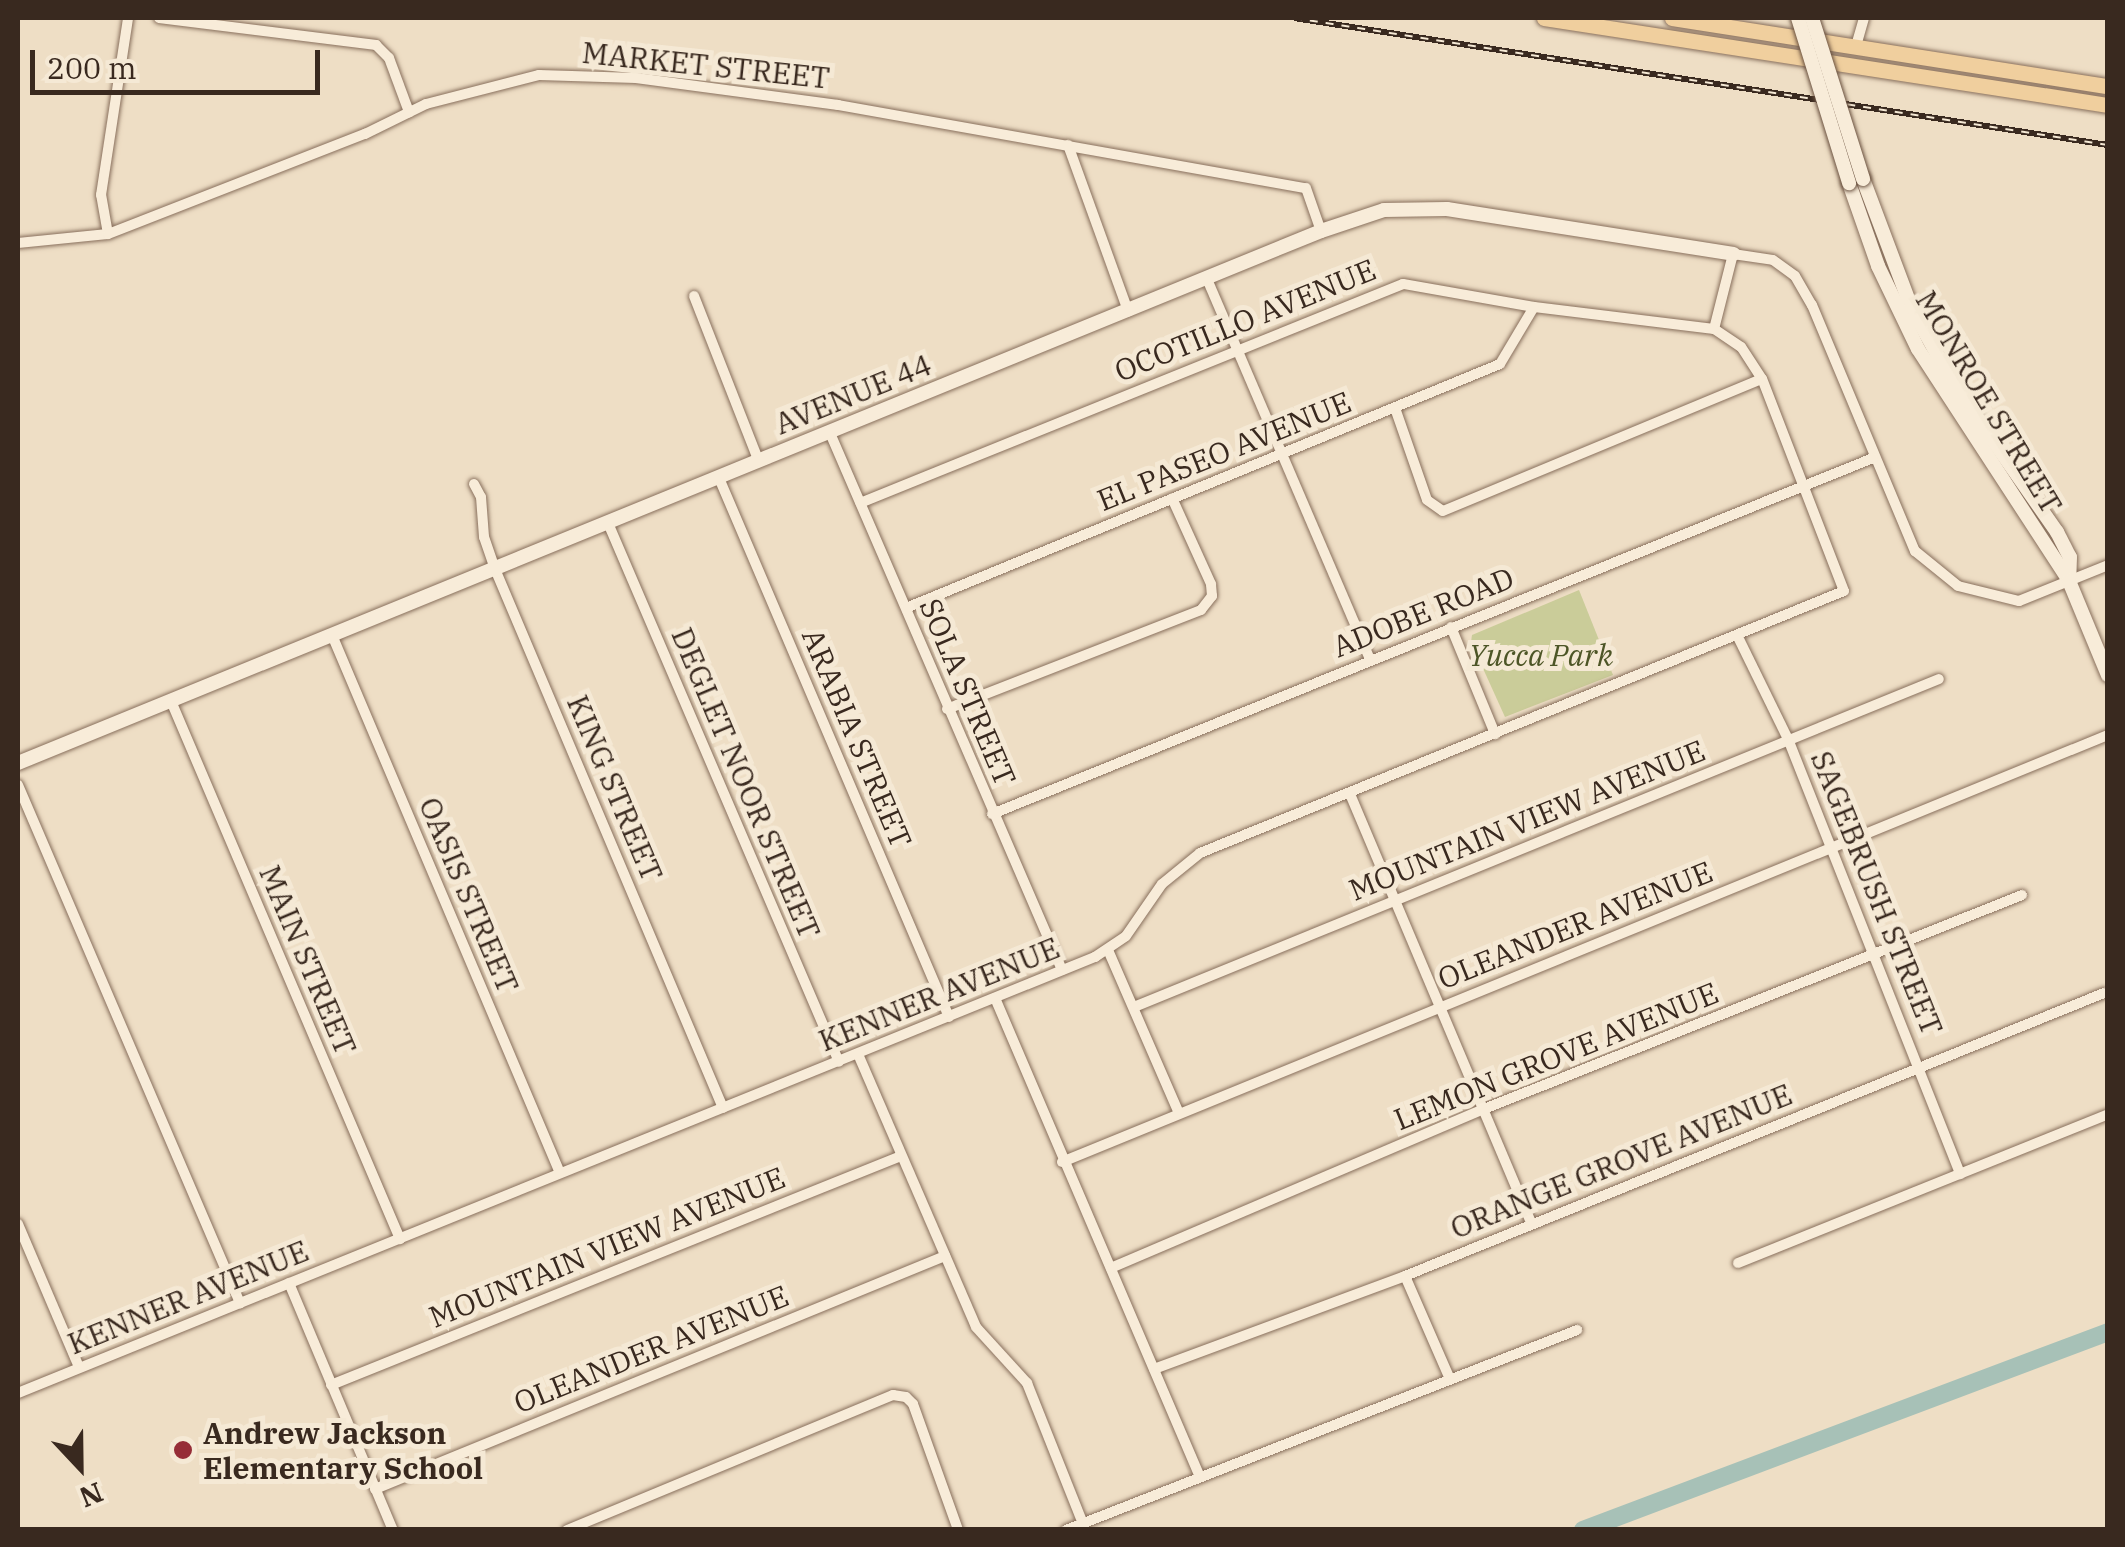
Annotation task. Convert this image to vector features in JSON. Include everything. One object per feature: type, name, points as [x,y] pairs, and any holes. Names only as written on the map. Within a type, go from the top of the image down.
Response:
[{"type":"main road","points":[[1544,18],[2108,106]]},
{"type":"main road","points":[[1672,18],[2108,86]]},
{"type":"main road","points":[[1588,24],[1614,20],[1678,30],[1692,19]]},
{"type":"main road","points":[[1692,19],[1716,44]]},
{"type":"main road","points":[[1716,44],[1713,37],[1719,33],[1762,40],[1790,36]]},
{"type":"street","points":[[108,234],[101,195],[128,18]]},
{"type":"street","points":[[159,18],[376,46],[389,58],[409,112]]},
{"type":"street","name":"MONROE STREET","points":[[1798,18],[1856,181]]},
{"type":"street","name":"MONROE STREET","points":[[1812,18],[1878,266],[1918,349],[2069,581],[2108,675]]},
{"type":"street","points":[[1856,46],[1864,18]]},
{"type":"street","name":"MARKET STREET","points":[[18,243],[108,234],[366,134],[409,112],[539,74],[636,78],[838,104],[1306,188],[1321,231]]},
{"type":"street","points":[[1068,146],[1128,311]]},
{"type":"street","name":"AVENUE 44","points":[[18,763],[1321,231],[1384,210],[1446,209],[1733,254]]},
{"type":"street","points":[[1802,486],[1762,379],[1741,346],[1714,329],[1733,254],[1773,260],[1796,276],[1812,305],[1914,551],[1948,580],[1984,594],[2019,601],[2108,565]]},
{"type":"street","points":[[1207,279],[1370,660]]},
{"type":"street","name":"OCOTILLO AVENUE","points":[[860,503],[1403,284],[1534,308],[1714,329]]},
{"type":"street","points":[[694,296],[759,462]]},
{"type":"street","name":"EL PASEO AVENUE","points":[[906,608],[1500,364],[1534,308]]},
{"type":"street","points":[[1395,408],[1427,500],[1444,511],[1762,379]]},
{"type":"street","name":"SOLA STREET","points":[[830,433],[1062,970]]},
{"type":"street","name":"ADOBE ROAD","points":[[992,814],[1873,458]]},
{"type":"street","name":"ARABIA STREET","points":[[719,478],[949,1016]]},
{"type":"street","name":"KING STREET","points":[[474,484],[481,497],[484,537],[495,569],[723,1108]]},
{"type":"street","name":"KENNER AVENUE","points":[[18,1392],[1108,950],[1138,922],[1162,884],[1200,853],[1844,591],[1802,486]]},
{"type":"street","points":[[947,709],[1201,610],[1212,596],[1211,584],[1172,498]]},
{"type":"street","name":"DEGLET NOOR STREET","points":[[608,523],[839,1062]]},
{"type":"street","points":[[1451,627],[1495,734]]},
{"type":"street","name":"SAGEBRUSH STREET","points":[[1737,635],[1788,740],[1832,846],[1960,1174]]},
{"type":"street","name":"OASIS STREET","points":[[332,636],[560,1174]]},
{"type":"street","name":"MOUNTAIN VIEW AVENUE","points":[[1134,1008],[1939,679]]},
{"type":"street","name":"MAIN STREET","points":[[171,701],[400,1239]]},
{"type":"street","name":"OLEANDER AVENUE","points":[[1062,1162],[2108,735]]},
{"type":"street","points":[[18,785],[240,1303]]},
{"type":"street","points":[[1350,794],[1532,1224]]},
{"type":"street","name":"LEMON GROVE AVENUE","points":[[1111,1268],[1484,1109],[2022,895]]},
{"type":"street","points":[[1108,950],[1179,1114]]},
{"type":"street","name":"ORANGE GROVE AVENUE","points":[[1154,1369],[1405,1276],[2104,992]]},
{"type":"street","points":[[995,998],[1062,1162],[1200,1476]]},
{"type":"street","points":[[858,1054],[976,1327],[1027,1383],[1083,1524]]},
{"type":"street","points":[[1738,1263],[2108,1114]]},
{"type":"street","name":"MOUNTAIN VIEW AVENUE","points":[[331,1385],[901,1156]]},
{"type":"street","points":[[18,1224],[79,1367]]},
{"type":"street","name":"OLEANDER AVENUE","points":[[375,1489],[946,1256]]},
{"type":"street","points":[[1405,1276],[1450,1379]]},
{"type":"street","points":[[289,1283],[393,1530]]},
{"type":"street","points":[[1066,1530],[1577,1330]]},
{"type":"street","points":[[567,1530],[893,1395],[906,1397],[913,1404],[958,1530]]},
{"type":"green space","name":"Yucca Park","points":[[1579,590],[1613,675],[1505,717],[1471,642],[1472,635]]},
{"type":"waterway","points":[[1583,1530],[2108,1332]]},
{"type":"railway","points":[[1294,18],[2108,145]]},
{"type":"place","name":"Andrew Jackson Elementary School","points":[[183,1450]]}]
